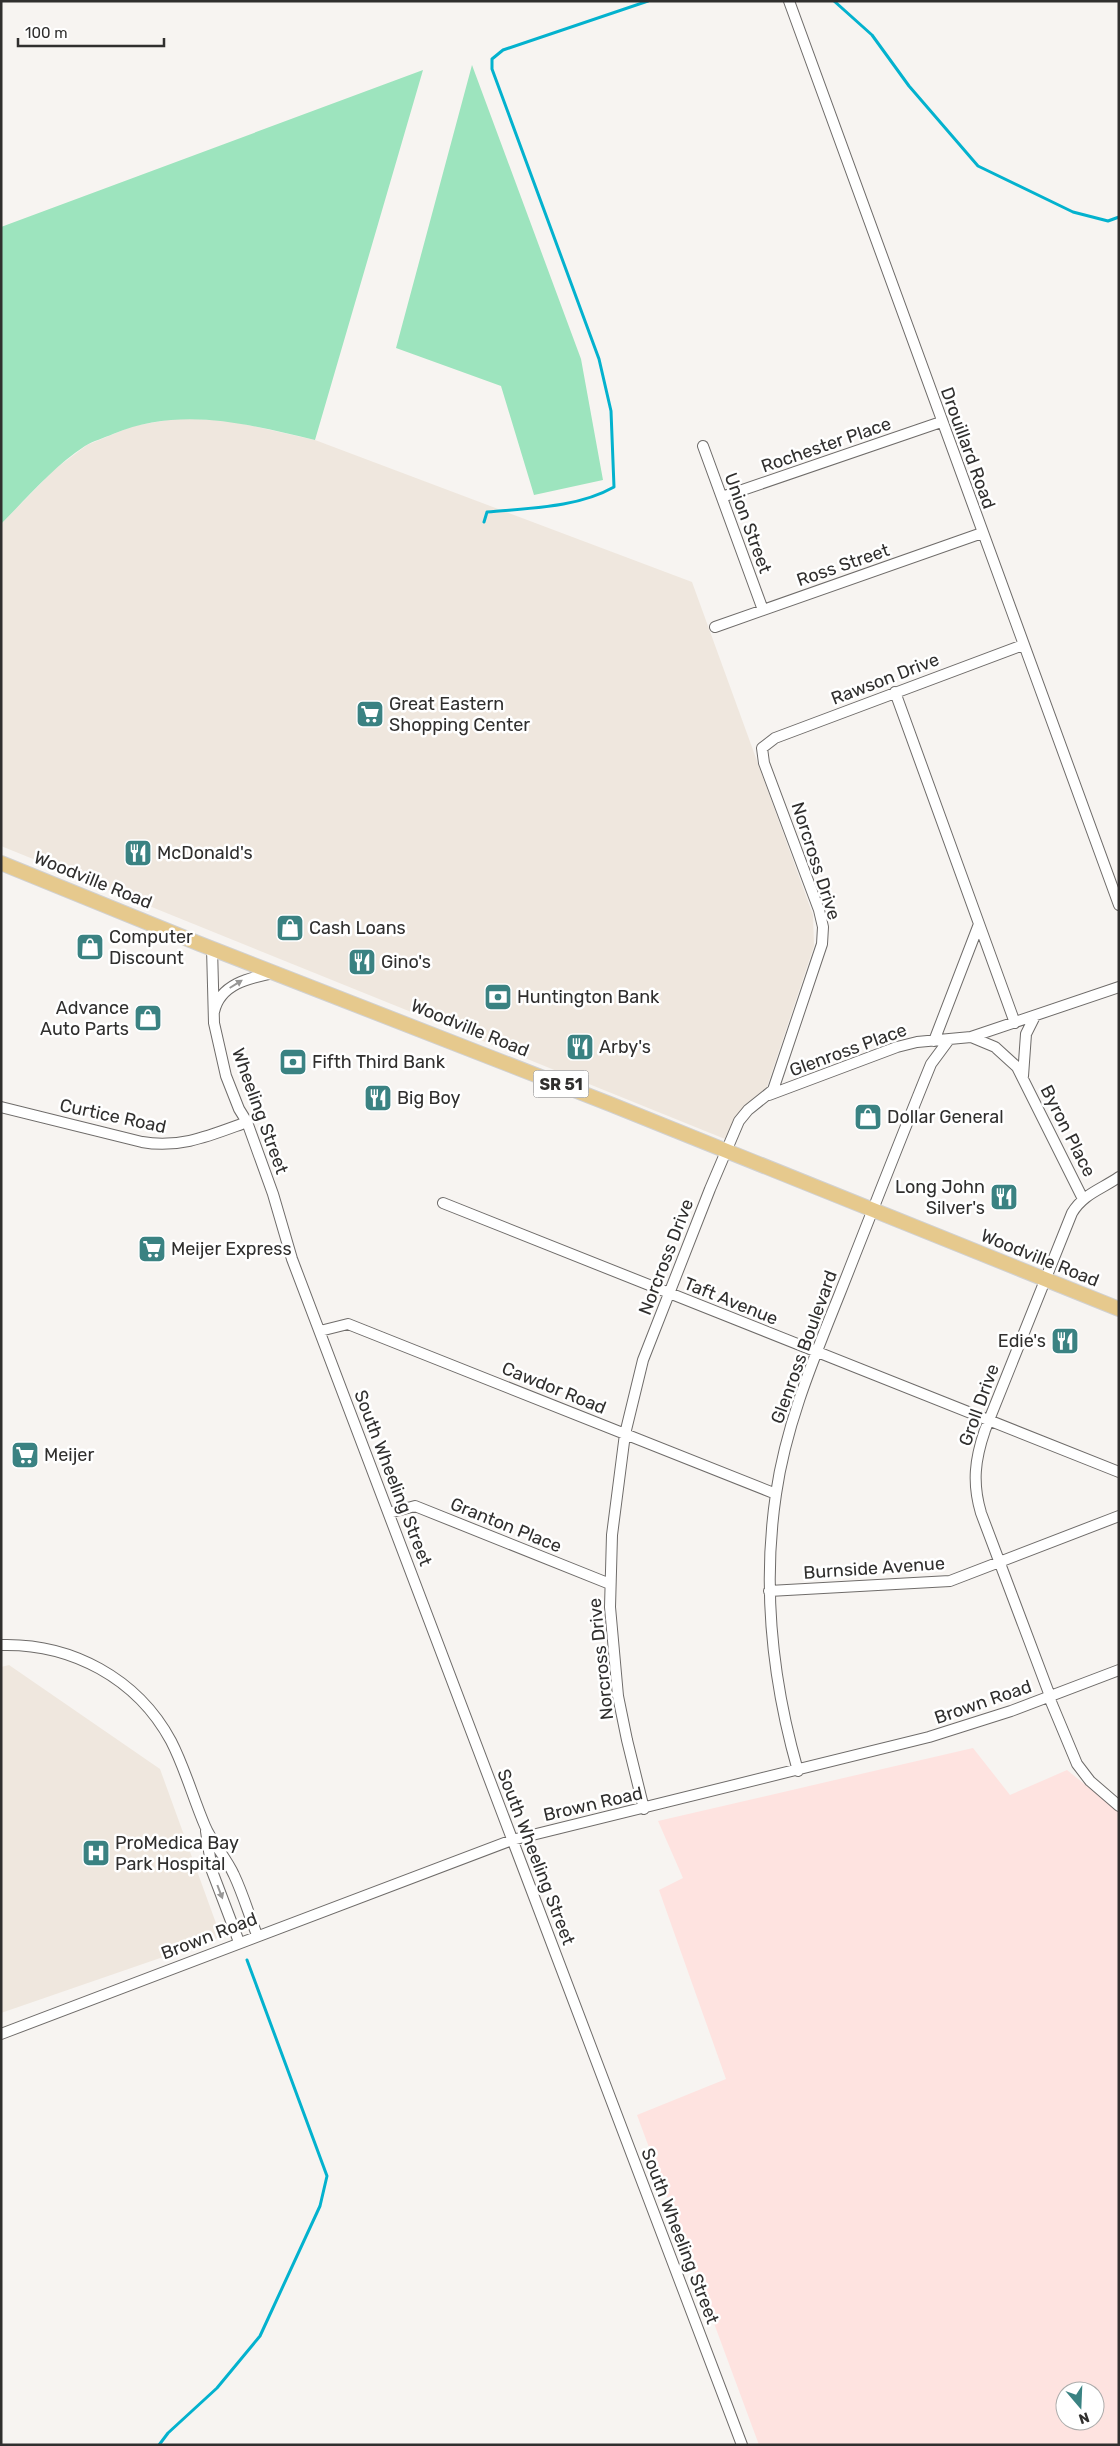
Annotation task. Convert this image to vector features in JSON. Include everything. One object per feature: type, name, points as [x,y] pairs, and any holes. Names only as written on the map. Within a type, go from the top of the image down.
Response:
[{"type":"main road","name":"Woodville Road","points":[[1,863],[1119,1309]]},
{"type":"street","name":"Drouillard Road","points":[[789,1],[941,422],[1119,905]]},
{"type":"street","name":"Rochester Place","points":[[722,497],[941,422]]},
{"type":"street","name":"Union Street","points":[[703,446],[763,610]]},
{"type":"street","name":"Ross Street","points":[[715,627],[982,533]]},
{"type":"street","name":"Rawson Drive","points":[[762,748],[775,738],[1023,645]]},
{"type":"street","points":[[894,692],[1015,1023]]},
{"type":"street","name":"Norcross Drive","points":[[644,1809],[618,1696],[610,1584],[615,1504],[625,1434],[644,1360],[726,1152],[743,1115],[768,1096],[772,1090],[822,944],[819,910],[764,763],[762,748]]},
{"type":"street","name":"Glenross Place","points":[[768,1096],[897,1047],[917,1042],[934,1041],[979,924]]},
{"type":"street","name":"Wheeling Street","points":[[212,948],[213,1015],[226,1076],[239,1109],[247,1122],[301,1281]]},
{"type":"street","points":[[213,1015],[218,1002],[234,985],[245,979],[274,972]]},
{"type":"street","points":[[934,1041],[971,1038],[1119,987]]},
{"type":"street","name":"Byron Place","points":[[1023,1077],[1026,1034],[1035,1016]]},
{"type":"street","name":"Byron Place","points":[[971,1038],[995,1047],[1005,1054],[1023,1077],[1083,1199]]},
{"type":"street","name":"Glenross Boulevard","points":[[798,1771],[777,1680],[771,1636],[769,1565],[776,1494],[793,1416],[816,1352],[931,1064],[948,1041]]},
{"type":"street","name":"Curtice Road","points":[[1,1107],[142,1142],[164,1145],[196,1140],[247,1122]]},
{"type":"street","name":"Groll Drive","points":[[1119,1176],[1083,1199],[1072,1213],[1044,1279],[978,1450],[975,1481],[980,1513],[1077,1764],[1090,1781],[1119,1806]]},
{"type":"street","name":"Taft Avenue","points":[[443,1203],[1119,1472]]},
{"type":"street","name":"South Wheeling Street","points":[[301,1281],[742,2445]]},
{"type":"street","name":"Cawdor Road","points":[[320,1331],[348,1324],[776,1494]]},
{"type":"street","name":"Granton Place","points":[[389,1513],[415,1506],[610,1584]]},
{"type":"street","name":"Burnside Avenue","points":[[769,1591],[944,1582],[1119,1516]]},
{"type":"street","points":[[1,1645],[44,1647],[76,1657],[103,1670],[135,1694],[153,1714],[171,1741],[206,1828],[234,1875],[257,1936]]},
{"type":"street","name":"Brown Road","points":[[1,2034],[239,1942],[512,1840],[798,1771],[937,1735],[1119,1670]]},
{"type":"street","points":[[206,1828],[212,1871],[239,1942]]},
{"type":"shaded area","name":"Great Eastern Shopping Center","points":[[179,418],[230,421],[315,440],[692,582],[813,915],[814,946],[767,1087],[725,1139],[1,846],[1,524],[55,469],[87,445],[133,426]]},
{"type":"shaded area","name":"ProMedica Bay Park Hospital","points":[[9,1665],[160,1769],[221,1937],[1,2013],[1,1667]]},
{"type":"shaded area","points":[[973,1748],[1010,1795],[1067,1770],[1119,1812],[1119,2445],[759,2445],[637,2115],[726,2079],[659,1890],[683,1878],[658,1821]]},
{"type":"green space","points":[[472,65],[581,359],[603,480],[534,495],[501,386],[396,348]]},
{"type":"green space","points":[[423,70],[315,440],[264,428],[214,420],[164,421],[139,426],[91,443],[73,454],[41,483],[1,524],[1,227]]},
{"type":"waterway","points":[[484,522],[487,512],[568,503],[600,494],[614,487],[611,411],[599,359],[492,69],[492,59],[503,50],[648,1]]},
{"type":"waterway","points":[[834,1],[872,35],[909,86],[978,166],[1073,212],[1108,221],[1119,217]]},
{"type":"waterway","points":[[159,2445],[168,2433],[217,2388],[260,2336],[320,2206],[327,2176],[247,1960]]},
{"type":"place","name":"Great Eastern Shopping Center","points":[[370,714]]},
{"type":"place","name":"McDonald's","points":[[138,853]]},
{"type":"place","name":"Cash Loans","points":[[290,928]]},
{"type":"place","name":"Computer Discount","points":[[90,947]]},
{"type":"place","name":"Gino's","points":[[362,962]]},
{"type":"place","name":"Huntington Bank","points":[[498,997]]},
{"type":"place","name":"Advance Auto Parts","points":[[148,1018]]},
{"type":"place","name":"Arby's","points":[[580,1047]]},
{"type":"place","name":"Fifth Third Bank","points":[[293,1062]]},
{"type":"place","name":"Big Boy","points":[[378,1098]]},
{"type":"place","name":"Dollar General","points":[[868,1117]]},
{"type":"place","name":"Long John Silver's","points":[[1004,1197]]},
{"type":"place","name":"Meijer Express","points":[[152,1249]]},
{"type":"place","name":"Edie's","points":[[1065,1341]]},
{"type":"place","name":"Meijer","points":[[25,1455]]},
{"type":"place","name":"ProMedica Bay Park Hospital","points":[[96,1853]]}]
